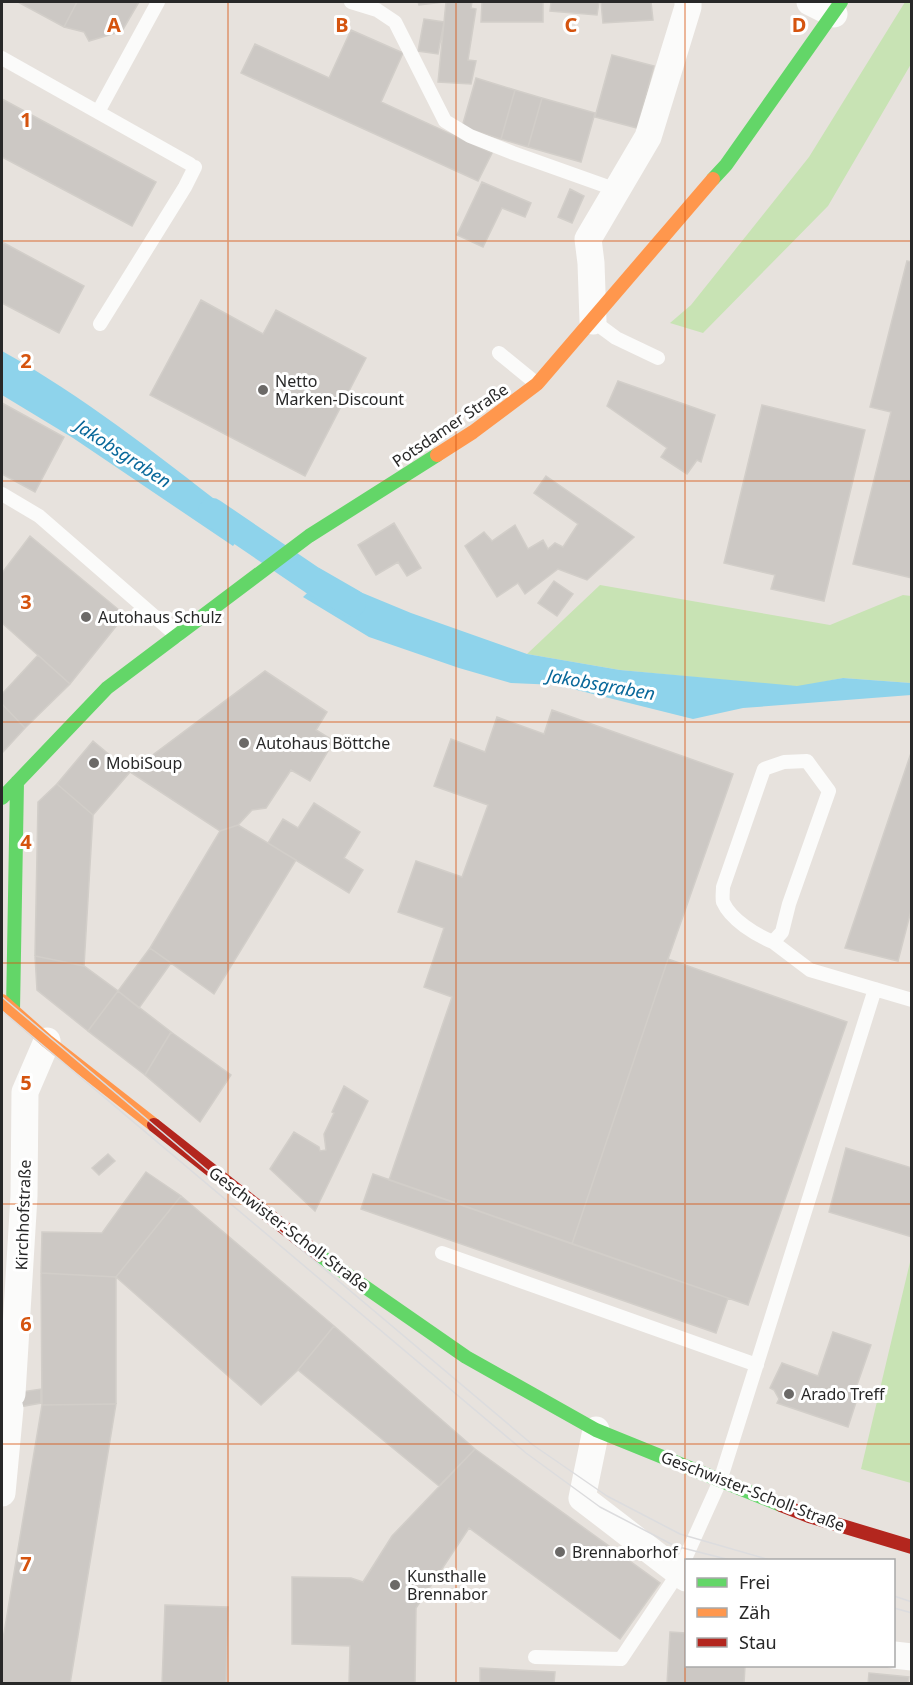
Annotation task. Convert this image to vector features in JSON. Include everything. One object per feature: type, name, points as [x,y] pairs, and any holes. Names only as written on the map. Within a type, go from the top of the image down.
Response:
[{"type":"street","points":[[593,321],[588,239],[648,137],[688,2]]},
{"type":"street","points":[[810,2],[838,8]]},
{"type":"street","name":"Potsdamer Straße","points":[[2,798],[107,688],[309,536],[473,432],[537,384],[726,165],[838,8]]},
{"type":"street","points":[[13,1010],[17,782]]},
{"type":"street","name":"Geschwister-Scholl-Straße","points":[[2,1000],[47,1041],[331,1264],[466,1357],[596,1430],[809,1516],[912,1547]]},
{"type":"street","name":"Kirchhofstraße","points":[[2,1493],[11,1401],[24,1196],[25,1092],[47,1041]]},
{"type":"street","points":[[596,1430],[582,1498],[683,1575]]},
{"type":"street","points":[[895,1655],[912,1657]]},
{"type":"lane","points":[[98,112],[158,2]]},
{"type":"lane","points":[[351,2],[377,10],[394,22],[445,121],[470,136],[617,190]]},
{"type":"lane","points":[[2,58],[193,165],[185,188],[100,324]]},
{"type":"lane","points":[[593,321],[616,338],[658,358]]},
{"type":"lane","points":[[499,353],[537,384]]},
{"type":"lane","points":[[2,494],[39,516],[177,636]]},
{"type":"lane","points":[[773,942],[782,932],[789,904],[829,791],[807,761],[783,762],[764,770],[723,887],[723,901],[735,917],[758,936],[773,942],[810,970],[912,1000]]},
{"type":"lane","points":[[689,1559],[720,1481],[875,989]]},
{"type":"lane","points":[[442,1253],[757,1365]]},
{"type":"lane","points":[[535,1657],[621,1659],[683,1575]]},
{"type":"green space","points":[[905,2],[911,2],[911,64],[828,206],[703,333],[670,323],[691,305],[809,157]]},
{"type":"green space","points":[[600,585],[830,625],[903,595],[911,596],[911,683],[843,678],[797,687],[620,670],[527,654]]},
{"type":"green space","points":[[911,1258],[911,1483],[861,1469]]},
{"type":"water","name":"Jakobsgraben","points":[[2,351],[98,412],[249,526],[233,546],[73,438],[2,395]]},
{"type":"water","name":"Jakobsgraben","points":[[324,577],[411,613],[527,654],[620,670],[797,686],[843,678],[911,683],[911,695],[743,708],[693,719],[557,685],[511,683],[369,637],[303,597]]},
{"type":"building","points":[[18,2],[77,2],[64,27]]},
{"type":"building","points":[[77,2],[139,2],[122,31],[89,41],[84,32],[64,27]]},
{"type":"building","points":[[418,2],[444,2],[419,5]]},
{"type":"building","points":[[446,2],[472,2],[471,8],[476,9],[468,60],[476,61],[471,84],[438,82]]},
{"type":"building","points":[[482,2],[543,2],[543,22],[481,22]]},
{"type":"building","points":[[551,2],[599,2],[597,15],[550,11]]},
{"type":"building","points":[[601,2],[651,2],[653,20],[603,23]]},
{"type":"building","points":[[424,19],[444,22],[438,54],[418,51]]},
{"type":"building","points":[[351,30],[403,53],[381,102],[492,153],[478,181],[241,73],[255,44],[329,78]]},
{"type":"building","points":[[612,55],[654,66],[637,128],[595,117]]},
{"type":"building","points":[[476,78],[515,90],[501,139],[462,127]]},
{"type":"building","points":[[515,90],[542,98],[528,147],[501,139]]},
{"type":"building","points":[[542,98],[595,113],[581,162],[528,147]]},
{"type":"building","points":[[2,99],[156,182],[132,226],[2,157]]},
{"type":"building","points":[[482,182],[531,203],[525,217],[502,208],[483,247],[457,235]]},
{"type":"building","points":[[570,189],[584,196],[572,223],[558,217]]},
{"type":"building","points":[[2,242],[84,286],[59,333],[2,303]]},
{"type":"building","points":[[907,261],[912,262],[912,578],[853,564],[891,412],[870,407]]},
{"type":"building","points":[[201,300],[263,334],[276,310],[366,358],[305,476],[150,395]]},
{"type":"building","points":[[618,381],[715,415],[701,462],[697,460],[687,474],[661,457],[667,448],[607,406]]},
{"type":"building","points":[[2,403],[64,437],[35,492],[2,474]]},
{"type":"building","points":[[762,405],[865,430],[824,601],[771,589],[775,575],[724,563]]},
{"type":"building","points":[[546,476],[634,537],[587,580],[558,569],[525,594],[518,583],[497,597],[465,546],[484,532],[492,541],[515,525],[528,549],[543,540],[548,549],[555,543],[563,547],[578,524],[534,493]]},
{"type":"building","points":[[394,523],[421,568],[407,576],[398,562],[376,575],[358,545]]},
{"type":"building","points":[[30,536],[125,615],[70,684],[2,623],[2,573]]},
{"type":"building","points":[[554,581],[573,594],[557,616],[538,603]]},
{"type":"building","points":[[38,655],[70,684],[25,728],[2,704],[2,694]]},
{"type":"building","points":[[265,671],[327,712],[316,730],[334,741],[310,781],[291,770],[266,808],[252,810],[238,825],[220,831],[130,772]]},
{"type":"building","points":[[2,704],[25,728],[2,753]]},
{"type":"building","points":[[552,710],[733,774],[572,1244],[389,1180],[452,997],[424,987],[444,928],[398,912],[416,861],[462,877],[488,805],[434,786],[451,739],[485,752],[497,717],[544,734]]},
{"type":"building","points":[[93,741],[130,772],[93,815],[57,784]]},
{"type":"building","points":[[912,750],[912,907],[898,961],[845,948]]},
{"type":"building","points":[[57,784],[93,815],[84,966],[35,956],[38,802]]},
{"type":"building","points":[[314,803],[360,832],[344,858],[363,870],[349,893],[268,843],[283,819],[298,828]]},
{"type":"building","points":[[238,825],[296,860],[214,994],[150,948],[220,831]]},
{"type":"building","points":[[150,948],[171,963],[139,1008],[118,991]]},
{"type":"building","points":[[35,956],[84,966],[118,991],[88,1031],[37,990]]},
{"type":"building","points":[[668,959],[847,1022],[748,1305],[572,1244]]},
{"type":"building","points":[[118,991],[171,1032],[145,1075],[88,1031]]},
{"type":"building","points":[[171,1032],[231,1075],[200,1122],[145,1075]]},
{"type":"building","points":[[344,1086],[368,1101],[315,1211],[270,1169],[294,1132],[319,1147],[320,1151],[326,1150],[324,1134]]},
{"type":"building","points":[[846,1148],[912,1168],[912,1237],[829,1212]]},
{"type":"building","points":[[108,1154],[115,1161],[99,1175],[92,1168]]},
{"type":"building","points":[[146,1172],[181,1196],[116,1277],[41,1273],[42,1232],[102,1233]]},
{"type":"building","points":[[373,1174],[728,1298],[716,1333],[361,1209]]},
{"type":"building","points":[[181,1196],[334,1326],[298,1370],[261,1405],[116,1277]]},
{"type":"building","points":[[41,1273],[116,1277],[116,1404],[42,1405]]},
{"type":"building","points":[[334,1326],[475,1449],[439,1486],[298,1370]]},
{"type":"building","points":[[833,1332],[871,1345],[856,1388],[860,1390],[848,1427],[777,1403],[779,1399],[774,1390],[770,1388],[782,1363],[818,1376]]},
{"type":"building","points":[[41,1389],[41,1403],[2,1410],[2,1395]]},
{"type":"building","points":[[116,1404],[70,1684],[2,1684],[2,1645],[42,1405]]},
{"type":"building","name":"Brennaborhof","points":[[475,1449],[660,1583],[620,1639],[469,1528],[416,1608],[415,1684],[349,1684],[350,1646],[292,1644],[292,1577],[351,1578],[363,1582],[392,1536]]},
{"type":"building","points":[[165,1605],[228,1607],[226,1684],[162,1684]]},
{"type":"building","points":[[670,1632],[685,1633],[685,1667],[745,1667],[744,1684],[667,1684]]},
{"type":"building","points":[[480,1668],[555,1672],[554,1684],[480,1684]]},
{"type":"building","points":[[869,1673],[909,1677],[908,1684],[868,1684]]},
{"type":"waterway","points":[[212,512],[312,580],[352,603]]},
{"type":"tram line","points":[[2,997],[533,1445],[607,1496],[680,1534],[767,1559]]},
{"type":"tram line","points":[[2,1011],[526,1453],[600,1507],[675,1546],[726,1559]]},
{"type":"tram line","points":[[895,1596],[912,1602]]},
{"type":"tram line","points":[[895,1608],[912,1613]]},
{"type":"traffic: fast","points":[[713,179],[726,165],[841,2]]},
{"type":"traffic: fast","points":[[2,798],[107,688],[309,536],[437,455]]},
{"type":"traffic: fast","points":[[13,1010],[17,782]]},
{"type":"traffic: fast","points":[[319,1255],[466,1357],[596,1430],[781,1505]]},
{"type":"traffic: slow","points":[[437,455],[473,432],[537,384],[713,179]]},
{"type":"traffic: slow","points":[[2,1001],[47,1041],[154,1125]]},
{"type":"traffic: jam","points":[[154,1125],[319,1255]]},
{"type":"traffic: jam","points":[[781,1505],[809,1516],[912,1547]]},
{"type":"place","name":"Netto Marken-Discount","points":[[263,390]]},
{"type":"place","name":"Autohaus Schulz","points":[[86,617]]},
{"type":"place","name":"Autohaus Böttche","points":[[244,743]]},
{"type":"place","name":"MobiSoup","points":[[94,763]]},
{"type":"place","name":"Arado Treff","points":[[789,1394]]},
{"type":"place","name":"Brennaborhof","points":[[560,1552]]},
{"type":"place","name":"Kunsthalle Brennabor","points":[[395,1585]]}]
